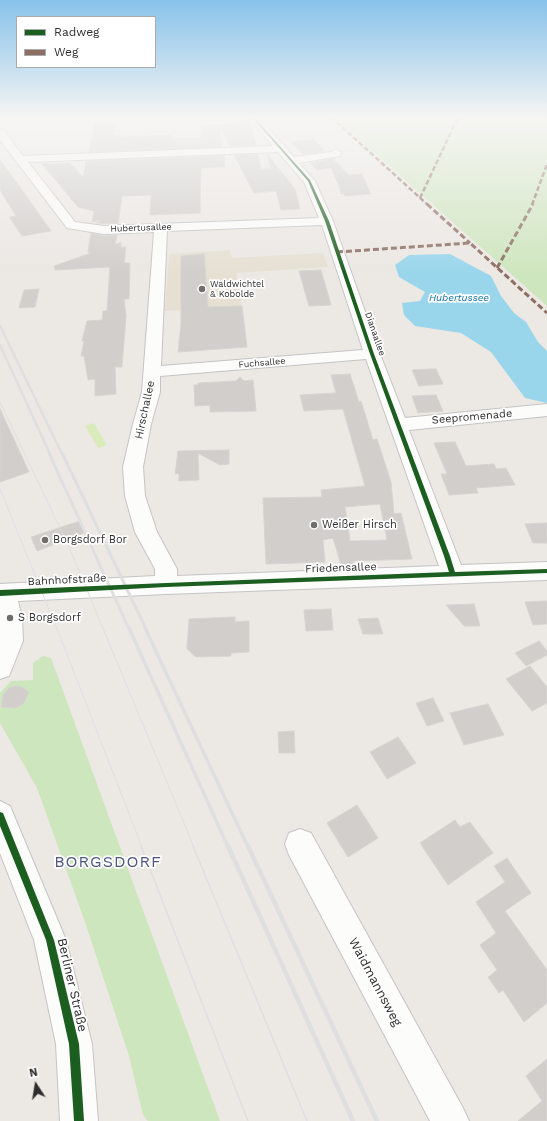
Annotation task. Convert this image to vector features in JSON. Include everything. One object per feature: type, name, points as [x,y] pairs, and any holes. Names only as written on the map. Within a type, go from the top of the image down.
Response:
[{"type":"street","name":"Hubertusallee","points":[[27,169],[71,225],[104,230],[327,221]]},
{"type":"street","name":"Dianaallee","points":[[298,169],[309,181],[327,221],[372,354],[452,573]]},
{"type":"street","name":"Hirschallee","points":[[161,228],[151,392],[142,424],[133,467],[133,474],[135,496],[146,532],[165,575]]},
{"type":"street","name":"Fuchsallee","points":[[153,372],[372,354]]},
{"type":"street","name":"Seepromenade","points":[[397,424],[547,410]]},
{"type":"street","name":"Friedensallee","points":[[135,587],[165,575],[452,573],[547,570]]},
{"type":"street","name":"Bahnhofstraße","points":[[4,600],[135,587]]},
{"type":"street","points":[[0,668],[11,641],[4,600]]},
{"type":"street","name":"Berliner Straße","points":[[0,816],[50,940],[74,1044],[79,1121]]},
{"type":"street","name":"Waidmannsweg","points":[[300,844],[450,1121]]},
{"type":"shaded area","name":"Waldwichtel & Kobolde","points":[[230,250],[232,258],[323,253],[328,267],[236,273],[241,306],[165,311],[169,254]]},
{"type":"green space","points":[[393,169],[547,169],[547,306]]},
{"type":"green space","points":[[94,423],[107,445],[98,448],[85,426]]},
{"type":"green space","points":[[43,656],[51,658],[220,1121],[148,1121],[143,1115],[129,1056],[86,925],[37,788],[0,723],[0,693],[11,681],[33,680],[33,663]]},
{"type":"water","name":"Hubertussee","points":[[450,254],[491,276],[501,296],[514,313],[526,322],[538,342],[547,351],[547,403],[525,398],[491,352],[461,333],[415,326],[404,315],[402,303],[420,301],[425,292],[399,277],[395,265],[409,255]]},
{"type":"building","points":[[0,169],[7,169],[51,231],[22,236],[9,217],[16,216],[0,190]]},
{"type":"building","points":[[46,169],[76,169],[83,177],[84,169],[201,169],[200,213],[150,215],[151,195],[122,196],[118,224],[96,223],[101,220],[92,222],[94,211],[78,207]]},
{"type":"building","points":[[242,169],[279,169],[295,189],[300,209],[281,210],[276,191],[254,193]]},
{"type":"building","points":[[332,169],[343,169],[349,175],[362,174],[371,194],[345,196],[344,194],[341,194]]},
{"type":"building","points":[[91,233],[104,236],[117,235],[115,245],[121,242],[121,247],[126,247],[124,263],[130,263],[129,299],[124,299],[126,316],[122,367],[115,367],[116,394],[95,396],[95,379],[88,380],[84,356],[81,356],[84,341],[82,341],[87,321],[102,320],[103,311],[107,311],[110,267],[55,270],[54,266],[91,253],[88,252]]},
{"type":"building","points":[[204,254],[208,307],[242,306],[247,347],[178,352],[181,325],[181,257]]},
{"type":"building","points":[[321,270],[331,305],[309,306],[299,271]]},
{"type":"building","points":[[39,289],[35,307],[19,308],[24,290]]},
{"type":"building","points":[[436,369],[443,384],[419,386],[412,370]]},
{"type":"building","points":[[350,374],[359,402],[361,401],[373,440],[377,439],[391,482],[394,514],[401,513],[412,559],[353,561],[354,568],[342,568],[333,538],[323,540],[325,562],[266,564],[263,498],[322,497],[321,490],[365,486],[343,409],[304,411],[300,395],[336,393],[331,375]],"holes":[[[380,504],[387,540],[350,541],[345,507]]]},
{"type":"building","points":[[240,377],[244,381],[253,380],[256,411],[210,412],[210,405],[195,406],[194,385],[198,385],[198,383],[236,381]]},
{"type":"building","points":[[436,395],[443,411],[418,413],[412,396]]},
{"type":"building","points":[[0,409],[29,472],[0,482]]},
{"type":"building","points":[[455,442],[466,466],[494,464],[496,469],[506,468],[515,485],[476,488],[478,493],[449,495],[441,474],[447,474],[434,443]]},
{"type":"building","points":[[229,450],[229,464],[220,465],[198,453],[199,480],[179,481],[179,473],[175,474],[178,451]]},
{"type":"building","points":[[80,521],[84,533],[37,551],[31,537]]},
{"type":"building","points":[[547,523],[547,543],[533,543],[525,524]]},
{"type":"building","points":[[547,601],[547,624],[533,625],[525,602]]},
{"type":"building","points":[[474,604],[480,626],[464,626],[446,605]]},
{"type":"building","points":[[331,609],[333,630],[306,631],[304,610]]},
{"type":"building","points":[[235,617],[235,622],[249,621],[249,652],[231,653],[231,656],[196,657],[187,649],[189,619]]},
{"type":"building","points":[[378,618],[383,634],[363,634],[358,619]]},
{"type":"building","points":[[539,641],[547,651],[547,655],[526,666],[515,653]]},
{"type":"building","points":[[530,666],[547,687],[547,703],[532,711],[506,679]]},
{"type":"building","points":[[16,686],[22,687],[29,692],[24,703],[16,708],[1,707],[3,695],[9,688]]},
{"type":"building","points":[[433,698],[444,721],[427,726],[416,703]]},
{"type":"building","points":[[488,704],[504,735],[464,745],[450,713]]},
{"type":"building","points":[[294,731],[295,753],[279,753],[278,732]]},
{"type":"building","points":[[398,737],[416,763],[387,779],[370,752]]},
{"type":"building","points":[[357,805],[378,838],[348,857],[327,823]]},
{"type":"building","points":[[455,820],[460,827],[470,822],[493,853],[448,885],[420,843]]},
{"type":"building","points":[[507,858],[531,893],[505,911],[547,970],[547,1003],[524,1022],[503,990],[499,993],[488,977],[497,970],[480,945],[496,933],[476,902],[505,882],[494,866]]},
{"type":"building","points":[[547,1059],[547,1121],[518,1121],[542,1101],[526,1076]]},
{"type":"tram line","points":[[0,402],[70,549],[194,847]]},
{"type":"tram line","points":[[0,489],[59,634],[142,847]]},
{"type":"tram line","points":[[141,846],[248,1121]]},
{"type":"tram line","points":[[193,846],[307,1121]]},
{"type":"railway","points":[[0,326],[62,454]]},
{"type":"railway","points":[[0,345],[50,454]]},
{"type":"railway","points":[[49,453],[129,629]]},
{"type":"railway","points":[[62,453],[146,629]]},
{"type":"railway","points":[[129,628],[228,847]]},
{"type":"railway","points":[[145,628],[248,847]]},
{"type":"railway","points":[[228,846],[353,1121]]},
{"type":"railway","points":[[248,846],[377,1121]]},
{"type":"marked path","points":[[389,169],[470,243]]},
{"type":"marked path","points":[[420,198],[433,169]]},
{"type":"marked path","points":[[497,268],[535,200],[545,169]]},
{"type":"marked path","points":[[337,252],[470,243],[547,313]]},
{"type":"cycle path","points":[[299,169],[309,181],[327,221],[372,354],[452,573]]},
{"type":"cycle path","points":[[0,593],[166,585],[547,571]]},
{"type":"cycle path","points":[[0,816],[50,940],[74,1044],[79,1121]]},
{"type":"place","name":"Waldwichtel & Kobolde","points":[[202,289]]},
{"type":"place","name":"Weißer Hirsch","points":[[314,525]]},
{"type":"place","name":"Borgsdorf Bor","points":[[45,540]]},
{"type":"place","name":"S Borgsdorf","points":[[10,618]]},
{"type":"district","name":"BORGSDORF","points":[[108,862]]}]
